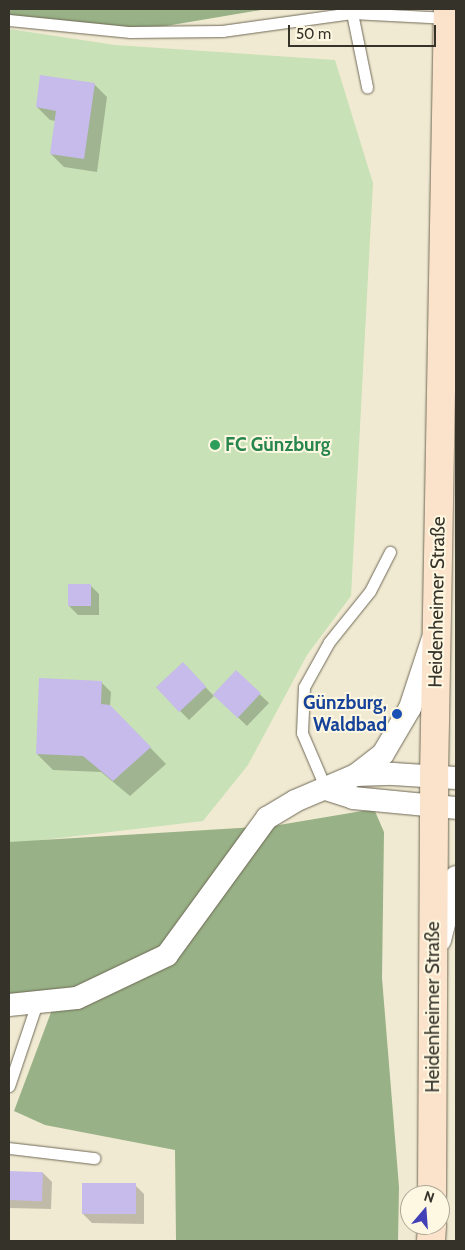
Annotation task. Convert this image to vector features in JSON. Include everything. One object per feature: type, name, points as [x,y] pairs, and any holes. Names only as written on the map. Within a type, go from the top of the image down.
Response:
[{"type":"main road","name":"Heidenheimer Straße","points":[[432,1185],[433,965],[445,806],[436,625],[448,13]]},
{"type":"street","points":[[9,1005],[77,998],[167,955],[267,818],[295,801],[356,775],[383,754],[410,708],[436,625]]},
{"type":"street","points":[[356,775],[445,778]]},
{"type":"street","points":[[326,789],[353,798],[445,806]]},
{"type":"street","points":[[433,965],[456,877]]},
{"type":"lane","points":[[9,20],[130,32],[222,31],[352,13],[448,13]]},
{"type":"lane","points":[[352,13],[367,87]]},
{"type":"lane","points":[[326,789],[302,733],[304,687],[329,642],[370,591],[390,552]]},
{"type":"lane","points":[[9,1086],[37,1003]]},
{"type":"lane","points":[[9,1148],[94,1158]]},
{"type":"green space","points":[[9,9],[267,9],[142,30],[9,17]]},
{"type":"green space","points":[[9,29],[115,45],[335,60],[373,183],[351,596],[307,655],[248,765],[203,821],[9,844]]},
{"type":"green space","points":[[374,809],[384,832],[382,978],[399,1187],[398,1241],[176,1241],[175,1150],[45,1125],[14,1111],[53,1007],[9,997],[9,842],[273,826]]},
{"type":"building","points":[[40,75],[95,83],[84,159],[50,154],[56,111],[36,107]]},
{"type":"building","points":[[68,584],[91,584],[91,606],[68,606]]},
{"type":"building","points":[[183,662],[206,687],[179,712],[156,687]]},
{"type":"building","points":[[236,670],[261,693],[238,718],[213,695]]},
{"type":"building","points":[[39,678],[102,681],[101,704],[110,705],[151,747],[113,781],[83,756],[36,754]]},
{"type":"building","points":[[9,1171],[43,1172],[42,1201],[9,1200]]},
{"type":"building","points":[[82,1183],[136,1183],[136,1214],[82,1214]]},
{"type":"place","name":"FC Günzburg","points":[[215,445]]},
{"type":"place","name":"Günzburg, Waldbad","points":[[397,714]]}]
